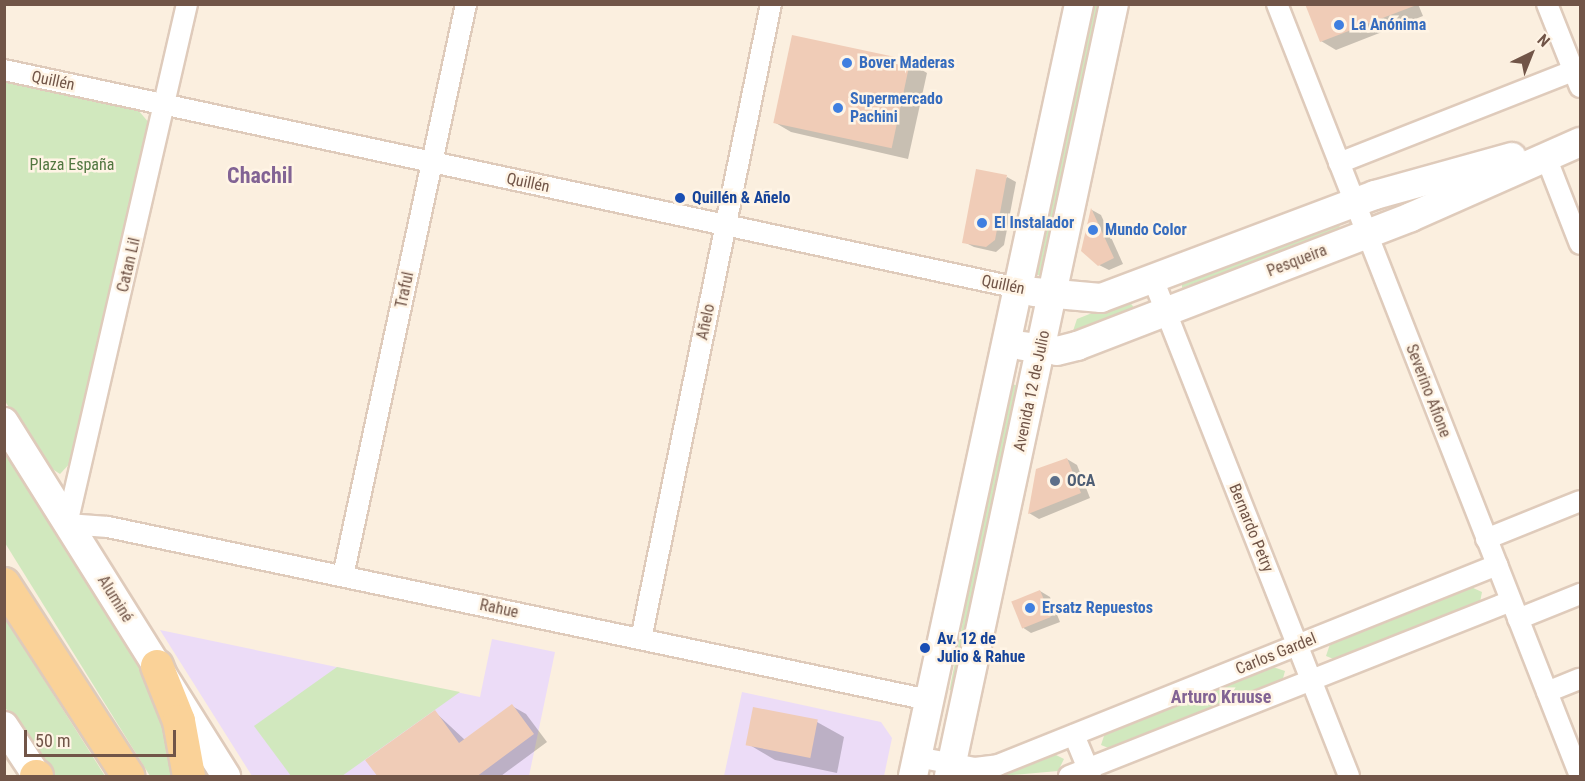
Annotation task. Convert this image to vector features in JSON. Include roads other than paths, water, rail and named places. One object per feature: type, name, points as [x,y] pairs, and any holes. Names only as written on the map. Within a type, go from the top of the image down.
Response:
[{"type":"main road","points":[[4,584],[128,777]]},
{"type":"main road","points":[[157,666],[179,721],[189,777]]},
{"type":"street","name":"Catan Lil","points":[[67,524],[187,4]]},
{"type":"street","name":"Traful","points":[[343,576],[466,4]]},
{"type":"street","name":"Añelo","points":[[641,639],[771,4]]},
{"type":"street","points":[[915,767],[1079,4]]},
{"type":"street","name":"Avenida 12 de Julio","points":[[950,770],[1114,4]]},
{"type":"street","name":"Severino Afione","points":[[1276,4],[1580,777]]},
{"type":"street","points":[[1339,163],[1578,75],[1547,4]]},
{"type":"street","name":"Quillén","points":[[4,70],[1052,296]]},
{"type":"street","name":"Pesqueira","points":[[1052,296],[1092,300],[1354,202],[1581,140]]},
{"type":"street","name":"Pesqueira","points":[[1006,343],[1041,349],[1068,349],[1367,234],[1581,140]]},
{"type":"street","points":[[1546,157],[1581,244]]},
{"type":"street","name":"Bernardo Petry","points":[[1153,279],[1349,777]]},
{"type":"street","name":"Aluminé","points":[[4,422],[226,777]]},
{"type":"street","points":[[1486,538],[1581,501]]},
{"type":"street","name":"Rahue","points":[[67,524],[108,527],[929,700]]},
{"type":"street","name":"Carlos Gardel","points":[[915,767],[950,770],[990,767],[1497,566]]},
{"type":"street","points":[[1070,777],[1089,773],[1311,681],[1514,610],[1581,594]]},
{"type":"street","points":[[1547,692],[1581,679]]},
{"type":"street","points":[[4,726],[37,776]]},
{"type":"street","points":[[1074,735],[1089,773]]},
{"type":"place","name":"La Anónima","points":[[1339,25]]},
{"type":"place","name":"Bover Maderas","points":[[847,63]]},
{"type":"place","name":"Supermercado Pachini","points":[[838,108]]},
{"type":"place","name":"Quillén & Añelo","points":[[680,198]]},
{"type":"place","name":"El Instalador","points":[[982,223]]},
{"type":"place","name":"Mundo Color","points":[[1093,230]]},
{"type":"place","name":"OCA","points":[[1055,481]]},
{"type":"place","name":"Ersatz Repuestos","points":[[1030,608]]},
{"type":"place","name":"Av. 12 de Julio & Rahue","points":[[925,648]]},
{"type":"district","name":"Chachil","points":[[260,176]]},
{"type":"district","name":"Arturo Kruuse","points":[[1221,697]]},
{"type":"park label","name":"Plaza España","points":[[72,165]]}]
